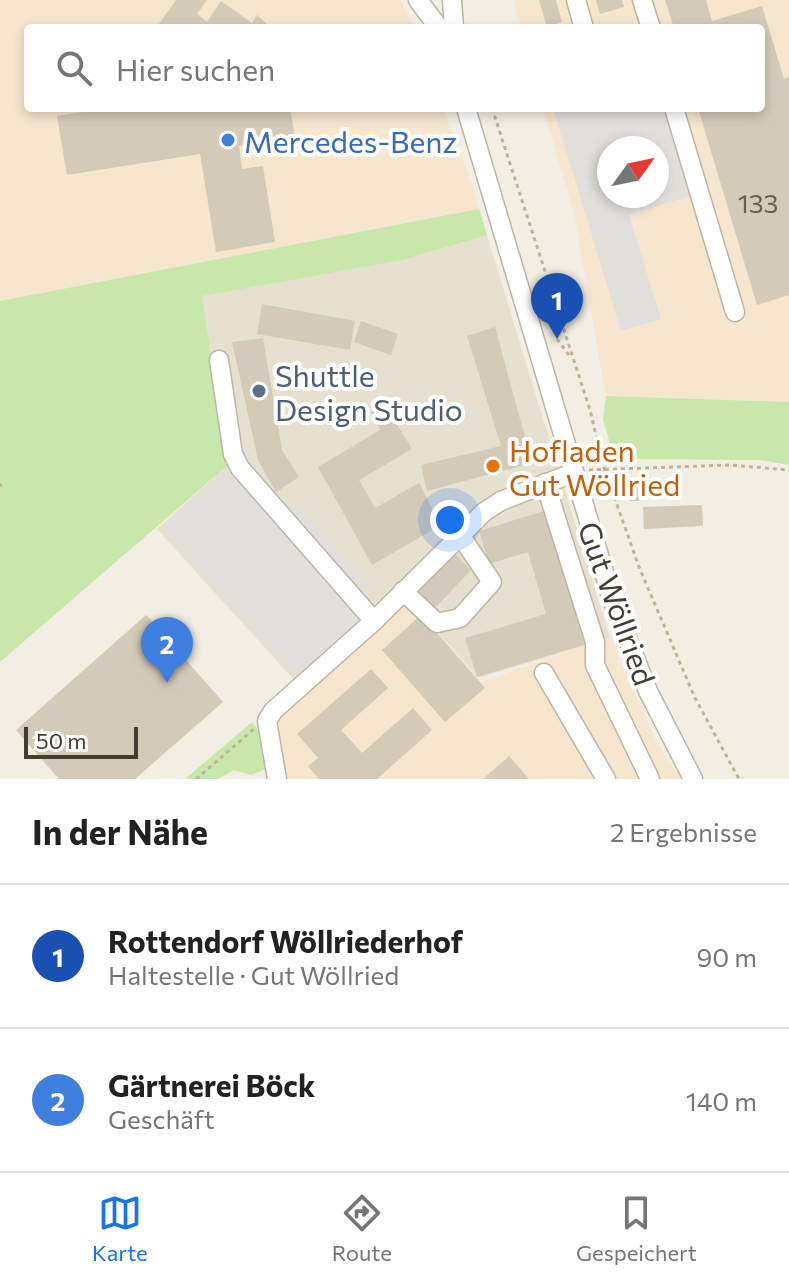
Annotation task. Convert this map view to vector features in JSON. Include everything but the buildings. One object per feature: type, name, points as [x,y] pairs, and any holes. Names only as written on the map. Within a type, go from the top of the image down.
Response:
[{"type":"street","points":[[418,0],[437,24]]},
{"type":"street","points":[[433,0],[439,24]]},
{"type":"street","points":[[452,0],[454,24]]},
{"type":"street","points":[[576,0],[583,24]]},
{"type":"street","points":[[642,0],[650,24]]},
{"type":"street","name":"Gut Wöllried","points":[[467,112],[573,473],[631,648],[659,713],[693,779]]},
{"type":"street","points":[[675,112],[735,312]]},
{"type":"street","points":[[219,360],[233,454],[240,468],[374,621]]},
{"type":"street","points":[[277,779],[267,721],[273,711],[374,621],[460,535],[501,501],[573,473]]},
{"type":"street","name":"Gut Wöllried","points":[[545,483],[595,642],[595,665],[650,779]]},
{"type":"street","points":[[403,591],[437,623],[460,618],[492,582],[460,535]]},
{"type":"street","points":[[544,673],[606,779]]},
{"type":"path","points":[[493,112],[575,363],[604,468],[639,567],[690,686],[739,779]]},
{"type":"path","points":[[557,339],[575,363]]},
{"type":"path","points":[[573,473],[604,468],[743,465],[789,470]]},
{"type":"path","points":[[196,779],[235,743],[267,721]]},
{"type":"shaded area","name":"Mercedes-Benz","points":[[0,0],[400,0],[413,24],[24,24],[24,112],[444,112],[465,163],[479,209],[0,301]]},
{"type":"shaded area","points":[[513,0],[789,0],[789,402],[606,396],[574,213],[544,112],[765,112],[765,24],[520,24]]},
{"type":"shaded area","points":[[554,112],[664,112],[690,196],[669,203],[669,136],[597,136],[597,208],[651,208],[629,215],[661,319],[621,331]]},
{"type":"shaded area","points":[[479,209],[610,638],[478,678],[409,599],[297,683],[157,529],[228,465],[202,296]]},
{"type":"shaded area","points":[[239,459],[287,515],[299,505],[369,587],[359,595],[367,619],[298,679],[162,527]]},
{"type":"shaded area","points":[[409,599],[481,682],[610,637],[657,743],[681,779],[269,779],[259,731]]},
{"type":"green space","points":[[479,209],[487,235],[402,260],[202,296],[228,465],[0,662],[0,301]]},
{"type":"green space","points":[[606,396],[789,402],[789,465],[760,460],[614,459],[603,419]]},
{"type":"green space","points":[[252,722],[259,731],[268,768],[251,775],[234,770],[218,779],[185,779]]},
{"type":"place","name":"Mercedes-Benz","points":[[228,140]]},
{"type":"place","name":"Rottendorf Wöllriederhof","points":[[557,339]]},
{"type":"place","name":"Shuttle Design Studio","points":[[259,391]]},
{"type":"place","name":"Hofladen Gut Wöllried","points":[[493,466]]},
{"type":"place","name":"Gärtnerei Böck","points":[[167,683]]}]
